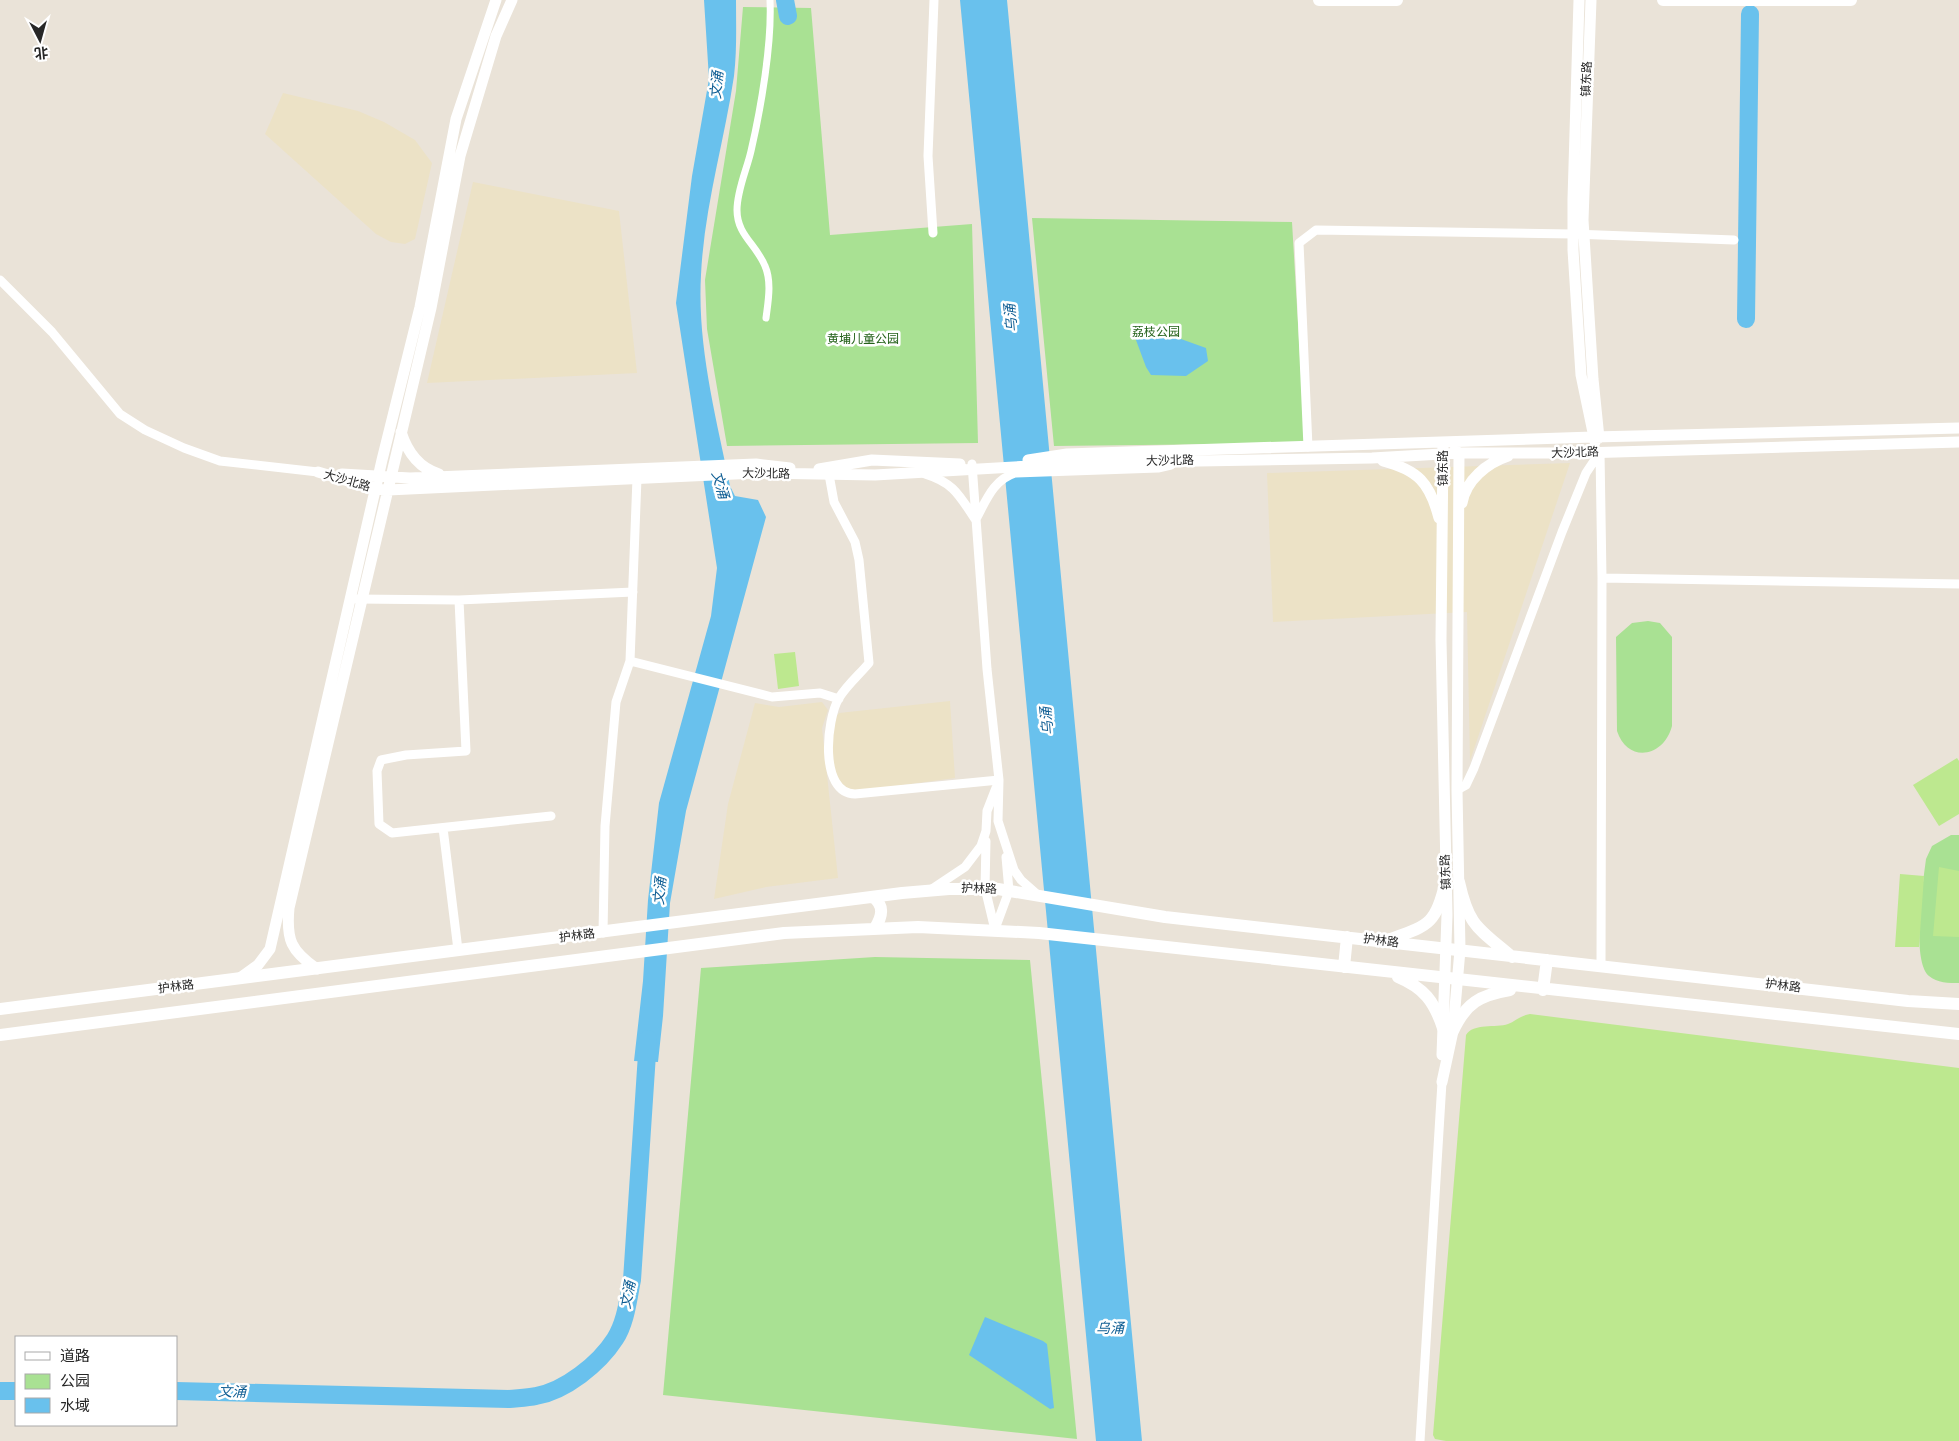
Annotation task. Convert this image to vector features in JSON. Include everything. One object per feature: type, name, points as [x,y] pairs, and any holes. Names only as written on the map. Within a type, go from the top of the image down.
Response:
[{"type":"main road","points":[[1319,0],[1397,0]]},
{"type":"main road","points":[[1663,0],[1851,0]]},
{"type":"main road","points":[[1384,941],[1412,931],[1434,918],[1439,909],[1446,881]]},
{"type":"main road","points":[[1459,882],[1470,919],[1512,957]]},
{"type":"main road","name":"护林路","points":[[0,1009],[928,891],[985,888],[1089,903],[1157,916],[1899,1000],[1959,1004]]},
{"type":"main road","points":[[873,898],[878,901],[881,910],[881,916],[874,928]]},
{"type":"main road","name":"护林路","points":[[0,1035],[622,953],[798,932],[874,928],[995,930],[1039,933],[1543,990],[1959,1034]]},
{"type":"main road","points":[[1344,967],[1347,937]]},
{"type":"main road","points":[[1543,990],[1546,960]]},
{"type":"main road","points":[[1386,972],[1411,983],[1421,990],[1436,1008],[1448,1029],[1479,998],[1491,993],[1527,988]]},
{"type":"street","points":[[317,968],[299,956],[292,946],[288,928],[289,908],[356,599],[378,477],[420,307],[456,119],[496,0]]},
{"type":"street","points":[[238,979],[258,965],[270,949],[356,599],[391,478],[431,308],[468,125],[496,36],[512,0]]},
{"type":"street","points":[[766,318],[770,291],[766,266],[739,228],[736,208],[751,150],[763,78],[771,21],[770,0]]},
{"type":"street","points":[[933,232],[928,156],[934,0]]},
{"type":"street","name":"镇东路","points":[[1579,0],[1578,234],[1581,375],[1600,452]]},
{"type":"street","name":"镇东路","points":[[1578,234],[1583,185],[1591,0]]},
{"type":"street","points":[[1308,447],[1299,243],[1316,230],[1578,234],[1734,240]]},
{"type":"street","points":[[0,280],[52,332],[120,414],[145,430],[184,448],[220,461],[318,472]]},
{"type":"street","name":"大沙北路","points":[[318,472],[376,489],[388,490],[637,478],[672,471],[756,464],[828,472],[872,460],[998,469],[1058,468],[1187,461],[1372,458],[1443,448],[1596,437],[1959,428]]},
{"type":"street","points":[[401,431],[405,447],[421,465],[432,472],[445,476]]},
{"type":"street","name":"大沙北路","points":[[1459,453],[1511,454],[1959,442]]},
{"type":"street","name":"大沙北路","points":[[998,469],[1036,459],[1068,454],[1308,447],[1443,448]]},
{"type":"street","name":"镇东路","points":[[1442,1082],[1451,979],[1446,949],[1441,640],[1443,448],[1459,453],[1457,790],[1460,950],[1451,979]]},
{"type":"street","points":[[1600,452],[1602,578],[1601,966]]},
{"type":"street","points":[[1457,790],[1463,788],[1470,777],[1562,532],[1586,473],[1600,452]]},
{"type":"street","points":[[1372,458],[1404,467],[1419,476],[1432,495],[1443,534],[1459,528],[1463,494],[1470,484],[1488,465],[1511,454]]},
{"type":"street","points":[[973,467],[986,669],[999,780],[998,821],[1014,870],[1021,880],[1038,895]]},
{"type":"street","name":"大沙北路","points":[[318,472],[391,478],[672,471],[790,475],[828,472],[920,472],[973,467]]},
{"type":"street","points":[[976,519],[993,488],[998,469]]},
{"type":"street","points":[[828,472],[834,502],[855,542],[859,560],[869,662],[839,699],[829,725],[828,742],[834,780],[839,790],[846,794],[999,780]]},
{"type":"street","points":[[920,472],[946,481],[954,487],[976,519]]},
{"type":"street","points":[[604,933],[604,826],[616,702],[630,661],[637,478]]},
{"type":"street","points":[[1602,578],[1959,584]]},
{"type":"street","points":[[356,599],[460,600],[633,592]]},
{"type":"street","points":[[460,600],[466,751],[381,760],[377,771],[379,805],[377,818],[383,830],[392,833],[551,816]]},
{"type":"street","points":[[630,661],[680,672],[772,697],[820,693],[839,699]]},
{"type":"street","points":[[995,930],[985,888],[986,831],[987,810],[999,780]]},
{"type":"street","points":[[443,828],[458,950]]},
{"type":"street","points":[[928,891],[965,867],[981,846],[986,831]]},
{"type":"street","points":[[995,930],[1009,891],[1004,843]]},
{"type":"street","points":[[1420,1441],[1442,1082]]},
{"type":"shaded area","points":[[283,93],[358,111],[384,122],[415,140],[432,163],[415,239],[405,244],[391,242],[376,234],[265,134]]},
{"type":"shaded area","points":[[473,182],[619,211],[637,373],[427,383]]},
{"type":"shaded area","points":[[1570,463],[1470,761],[1467,612],[1273,622],[1267,473]]},
{"type":"shaded area","points":[[950,701],[955,778],[859,791],[843,789],[834,773],[830,738],[833,720],[839,713]]},
{"type":"shaded area","points":[[822,702],[828,710],[822,728],[838,878],[766,887],[714,899],[728,804],[755,703],[779,707]]},
{"type":"green space","name":"黄埔儿童公园","points":[[743,7],[811,8],[830,235],[972,224],[978,443],[727,446],[707,329],[705,280],[736,91]]},
{"type":"green space","name":"荔枝公园","points":[[1032,218],[1292,222],[1305,443],[1054,446]]},
{"type":"green space","points":[[1648,621],[1660,623],[1672,637],[1672,726],[1662,744],[1646,753],[1637,752],[1629,748],[1622,742],[1617,731],[1616,637],[1632,623]]},
{"type":"green space","points":[[795,652],[799,686],[778,689],[774,654]]},
{"type":"green space","points":[[1957,758],[1959,761],[1959,814],[1939,826],[1913,785]]},
{"type":"green space","points":[[1951,835],[1959,835],[1959,983],[1947,983],[1929,976],[1924,968],[1919,939],[1926,859],[1932,846]]},
{"type":"green space","points":[[1939,867],[1959,871],[1959,937],[1933,936]]},
{"type":"green space","points":[[1900,874],[1924,876],[1919,947],[1895,947]]},
{"type":"green space","points":[[875,957],[1030,960],[1077,1439],[663,1395],[701,968]]},
{"type":"green space","points":[[1530,1014],[1959,1068],[1959,1441],[1446,1441],[1435,1439],[1433,1435],[1466,1035],[1469,1031],[1479,1027],[1508,1024]]},
{"type":"water","points":[[704,0],[736,0],[734,76],[710,200],[703,250],[701,302],[705,355],[730,486],[735,496],[758,500],[766,517],[686,811],[670,903],[663,1016],[658,1062],[634,1061],[643,981],[648,900],[659,803],[711,616],[717,568],[676,303],[692,176],[709,79]]},
{"type":"water","name":"乌涌","points":[[960,0],[1007,0],[1142,1441],[1096,1441]]},
{"type":"water","points":[[1142,325],[1206,348],[1208,361],[1186,376],[1151,375],[1146,367],[1133,332]]},
{"type":"water","points":[[985,1317],[1047,1344],[1054,1408],[1050,1409],[969,1355]]},
{"type":"waterway","points":[[785,0],[788,16]]},
{"type":"waterway","points":[[1746,319],[1750,14]]},
{"type":"waterway","name":"文涌","points":[[178,1391],[509,1399],[533,1397],[547,1393],[570,1382],[591,1367],[619,1332],[628,1303],[632,1280],[648,1039]]},
{"type":"waterway","name":"文涌","points":[[0,1391],[15,1391]]}]
